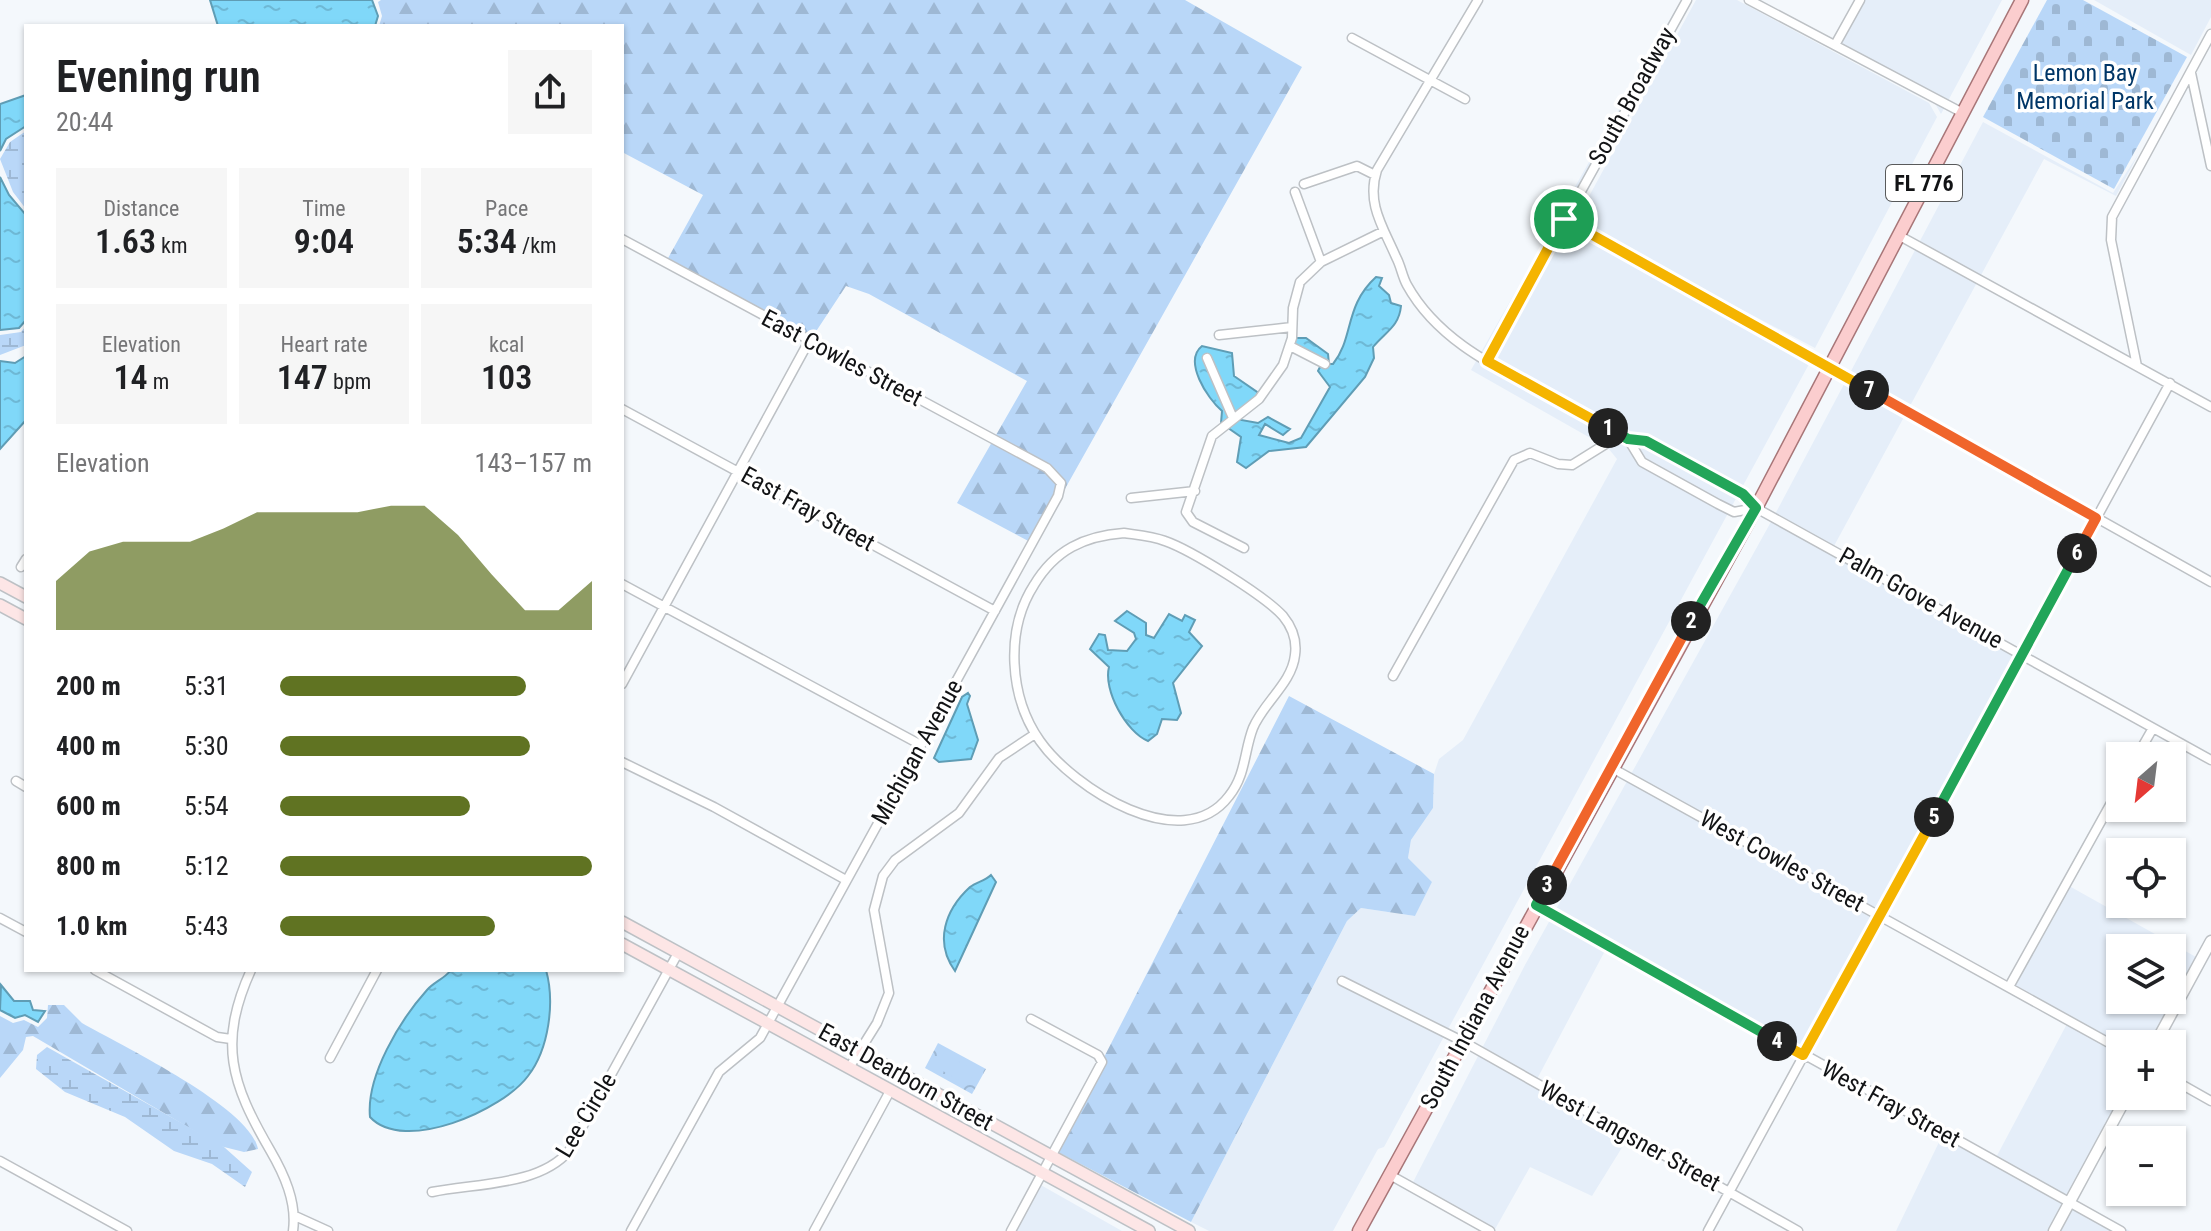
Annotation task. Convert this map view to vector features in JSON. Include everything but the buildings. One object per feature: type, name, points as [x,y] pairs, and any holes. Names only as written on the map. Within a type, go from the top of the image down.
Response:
[{"type":"main road","name":"South Indiana Avenue","points":[[1359,1231],[1756,508],[2022,0]]},
{"type":"main road","points":[[0,583],[22,595]]},
{"type":"main road","points":[[4,607],[24,618]]},
{"type":"main road","name":"East Dearborn Street","points":[[624,923],[1189,1231]]},
{"type":"main road","name":"East Dearborn Street","points":[[624,945],[1149,1231]]},
{"type":"street","points":[[1478,0],[1375,175],[1372,196],[1382,232],[1416,298],[1457,343],[1624,437],[1646,441],[1743,494],[1756,508]]},
{"type":"street","name":"South Broadway","points":[[1487,361],[1687,0]]},
{"type":"street","points":[[1749,0],[1961,112]]},
{"type":"street","points":[[1835,45],[1860,0]]},
{"type":"street","points":[[2137,366],[2111,240],[2112,217],[2211,34]]},
{"type":"street","points":[[1352,38],[1465,99]]},
{"type":"street","points":[[2191,72],[2211,166]]},
{"type":"street","points":[[1304,184],[1357,166],[1375,175]]},
{"type":"street","points":[[1295,192],[1321,262]]},
{"type":"street","points":[[1564,219],[2211,582]]},
{"type":"street","points":[[1244,548],[1193,522],[1186,512],[1207,445],[1219,428],[1265,392],[1290,346],[1295,294],[1308,272],[1321,262],[1382,232]]},
{"type":"street","points":[[1898,235],[2211,407]]},
{"type":"street","name":"East Cowles Street","points":[[624,240],[1047,468],[1060,479]]},
{"type":"street","points":[[1219,335],[1292,327]]},
{"type":"street","points":[[624,680],[809,341]]},
{"type":"street","points":[[1290,346],[1325,364]]},
{"type":"street","points":[[1207,358],[1233,418]]},
{"type":"street","points":[[1708,1231],[2170,383]]},
{"type":"street","name":"East Fray Street","points":[[624,410],[995,611]]},
{"type":"street","points":[[1624,437],[1642,462],[1718,504],[1734,512],[1756,508]]},
{"type":"street","points":[[1393,676],[1514,460],[1533,453],[1558,464],[1572,465],[1624,437]]},
{"type":"street","name":"Michigan Avenue","points":[[631,1231],[719,1072],[754,1046],[768,1024],[1058,496],[1060,479]]},
{"type":"street","points":[[1131,498],[1195,491]]},
{"type":"street","name":"Palm Grove Avenue","points":[[1756,508],[2211,760]]},
{"type":"street","points":[[1124,533],[1175,545],[1276,609],[1290,627],[1296,645],[1292,667],[1259,715],[1240,778],[1224,803],[1196,820],[1168,823],[1137,812],[1066,769],[1035,734],[1015,669],[1020,619],[1030,591],[1043,571],[1079,542],[1124,533]]},
{"type":"street","points":[[624,585],[921,745]]},
{"type":"street","points":[[2145,742],[2153,728]]},
{"type":"street","points":[[849,1068],[877,1023],[889,993],[874,915],[883,876],[895,860],[959,813],[999,758],[1035,734]]},
{"type":"street","points":[[624,763],[714,807],[846,880]]},
{"type":"street","name":"West Cowles Street","points":[[1611,768],[2010,985],[2106,1041]]},
{"type":"street","points":[[16,781],[24,786]]},
{"type":"street","points":[[2010,985],[2106,812]]},
{"type":"street","name":"West Fray Street","points":[[1536,905],[2121,1231]]},
{"type":"street","points":[[0,918],[24,931]]},
{"type":"street","points":[[2163,1030],[2211,941]]},
{"type":"street","name":"Lee Circle","points":[[432,1192],[540,1173],[559,1163],[569,1151],[678,953]]},
{"type":"street","points":[[99,972],[217,1037],[231,1039]]},
{"type":"street","points":[[250,972],[236,1009],[231,1039],[239,1090],[282,1171],[295,1216],[293,1231]]},
{"type":"street","points":[[330,1058],[376,972]]},
{"type":"street","name":"West Langsner Street","points":[[1342,981],[1462,1041],[1798,1231]]},
{"type":"street","points":[[1011,1231],[1102,1062],[1098,1055],[1031,1019]]},
{"type":"street","points":[[2186,1087],[2211,1101]]},
{"type":"street","points":[[814,1231],[890,1091]]},
{"type":"street","points":[[2054,1231],[2119,1110]]},
{"type":"street","points":[[0,1161],[127,1231]]},
{"type":"street","points":[[1390,1175],[1490,1231]]},
{"type":"street","points":[[295,1216],[328,1231]]},
{"type":"shaded area","points":[[1681,0],[1692,0],[1571,219],[1573,226],[1815,353],[1384,1147],[1378,1149],[1333,1231],[1209,1231],[1191,1222],[1347,921],[1361,908],[1415,916],[1432,882],[1408,858],[1411,840],[1433,808],[1434,774],[1439,759],[1463,740],[1617,459],[1608,448],[1471,370]]},
{"type":"shaded area","points":[[1696,0],[1737,0],[1929,103],[1937,117],[1815,348],[1575,222]]},
{"type":"shaded area","points":[[1855,0],[2002,0],[1941,114],[1933,100],[1831,45]]},
{"type":"shaded area","points":[[2094,0],[2211,0],[2211,17],[2191,55]]},
{"type":"shaded area","points":[[1983,122],[2113,193],[2139,153],[2116,196],[2044,159],[1834,546],[2020,650],[1801,1054],[1607,947],[1536,1081],[1631,1133],[1592,1196],[1530,1167],[1494,1231],[1411,1186],[1525,965],[1772,520]]},
{"type":"shaded area","points":[[2062,882],[2106,907],[2106,918],[2126,918],[2155,934],[2106,934],[2106,1014],[2165,1014],[2157,1030],[2106,1030],[2106,1110],[2113,1110],[2048,1231],[1896,1231],[1942,1136],[1992,1165],[2069,1020],[2007,989]]},
{"type":"shaded area","points":[[2186,951],[2196,957],[2186,976]]},
{"type":"shaded area","points":[[1039,1184],[1122,1231],[1015,1231]]},
{"type":"shaded area","points":[[2076,1201],[2130,1231],[2060,1231]]},
{"type":"green space","points":[[1185,0],[1302,67],[1034,544],[957,503],[1027,381],[869,294],[846,286],[811,339],[667,260],[703,195],[624,153],[624,24],[380,24],[382,16],[378,2]]},
{"type":"green space","name":"Lemon Bay Memorial Park","points":[[2047,0],[2083,0],[2187,57],[2114,189],[1983,117]]},
{"type":"green space","points":[[24,132],[24,206],[13,192],[0,159],[10,142]]},
{"type":"green space","points":[[24,328],[24,346],[0,355],[0,335],[21,332]]},
{"type":"green space","points":[[1289,696],[1434,774],[1433,808],[1411,840],[1408,858],[1432,882],[1415,916],[1361,908],[1347,921],[1191,1222],[1056,1151]]},
{"type":"green space","points":[[48,1005],[64,1005],[82,1023],[209,1097],[250,1132],[258,1149],[244,1152],[220,1146],[33,1036],[26,1037],[23,1050],[0,1078],[0,1016],[13,1023],[24,1020],[38,1027],[47,1018]]},
{"type":"green space","points":[[938,1043],[986,1069],[972,1094],[925,1068]]},
{"type":"green space","points":[[47,1047],[224,1147],[252,1172],[245,1187],[212,1164],[174,1151],[125,1117],[65,1092],[36,1069],[37,1055]]},
{"type":"green space","points":[[944,1053],[975,1071],[967,1085],[936,1067]]},
{"type":"water","points":[[210,0],[372,0],[378,16],[376,24],[217,24]]},
{"type":"water","points":[[24,96],[24,127],[6,139],[0,151],[0,104]]},
{"type":"water","points":[[0,177],[9,195],[24,213],[24,322],[19,328],[0,330]]},
{"type":"water","points":[[1376,277],[1382,278],[1379,286],[1389,295],[1391,303],[1401,306],[1394,324],[1373,347],[1374,358],[1365,377],[1306,447],[1269,451],[1246,468],[1237,462],[1241,437],[1221,423],[1222,411],[1210,397],[1196,370],[1197,353],[1202,346],[1232,353],[1234,376],[1260,394],[1240,414],[1241,420],[1258,423],[1268,417],[1290,429],[1283,435],[1265,424],[1259,435],[1289,443],[1301,438],[1330,387],[1318,371],[1322,363],[1292,349],[1293,338],[1306,338],[1328,354],[1329,364],[1333,364],[1344,344],[1359,299]]},
{"type":"water","points":[[24,357],[24,422],[0,449],[0,361],[15,363]]},
{"type":"water","points":[[1127,611],[1146,623],[1146,635],[1154,638],[1169,614],[1182,621],[1185,615],[1195,620],[1189,632],[1202,646],[1173,683],[1181,713],[1177,720],[1162,719],[1157,734],[1148,741],[1124,720],[1109,687],[1109,667],[1090,649],[1099,634],[1105,635],[1108,650],[1127,651],[1136,639],[1134,633],[1115,621]]},
{"type":"water","points":[[968,693],[967,704],[978,740],[971,759],[939,762],[934,758],[962,697]]},
{"type":"water","points":[[991,875],[996,882],[955,971],[945,949],[945,927],[949,916],[970,887]]},
{"type":"water","points":[[449,972],[546,972],[550,1010],[541,1053],[528,1076],[515,1089],[476,1114],[428,1129],[406,1131],[386,1127],[370,1117],[373,1084],[379,1067],[396,1033],[417,1002]]},
{"type":"water","points":[[1,985],[14,1001],[30,1001],[33,1010],[45,1011],[38,1022],[25,1015],[15,1018],[0,1010]]},
{"type":"route","points":[[1564,219],[2096,518],[1803,1055],[1536,905],[1756,508],[1743,494],[1646,441],[1628,439],[1601,425],[1487,361],[1564,219]]}]
